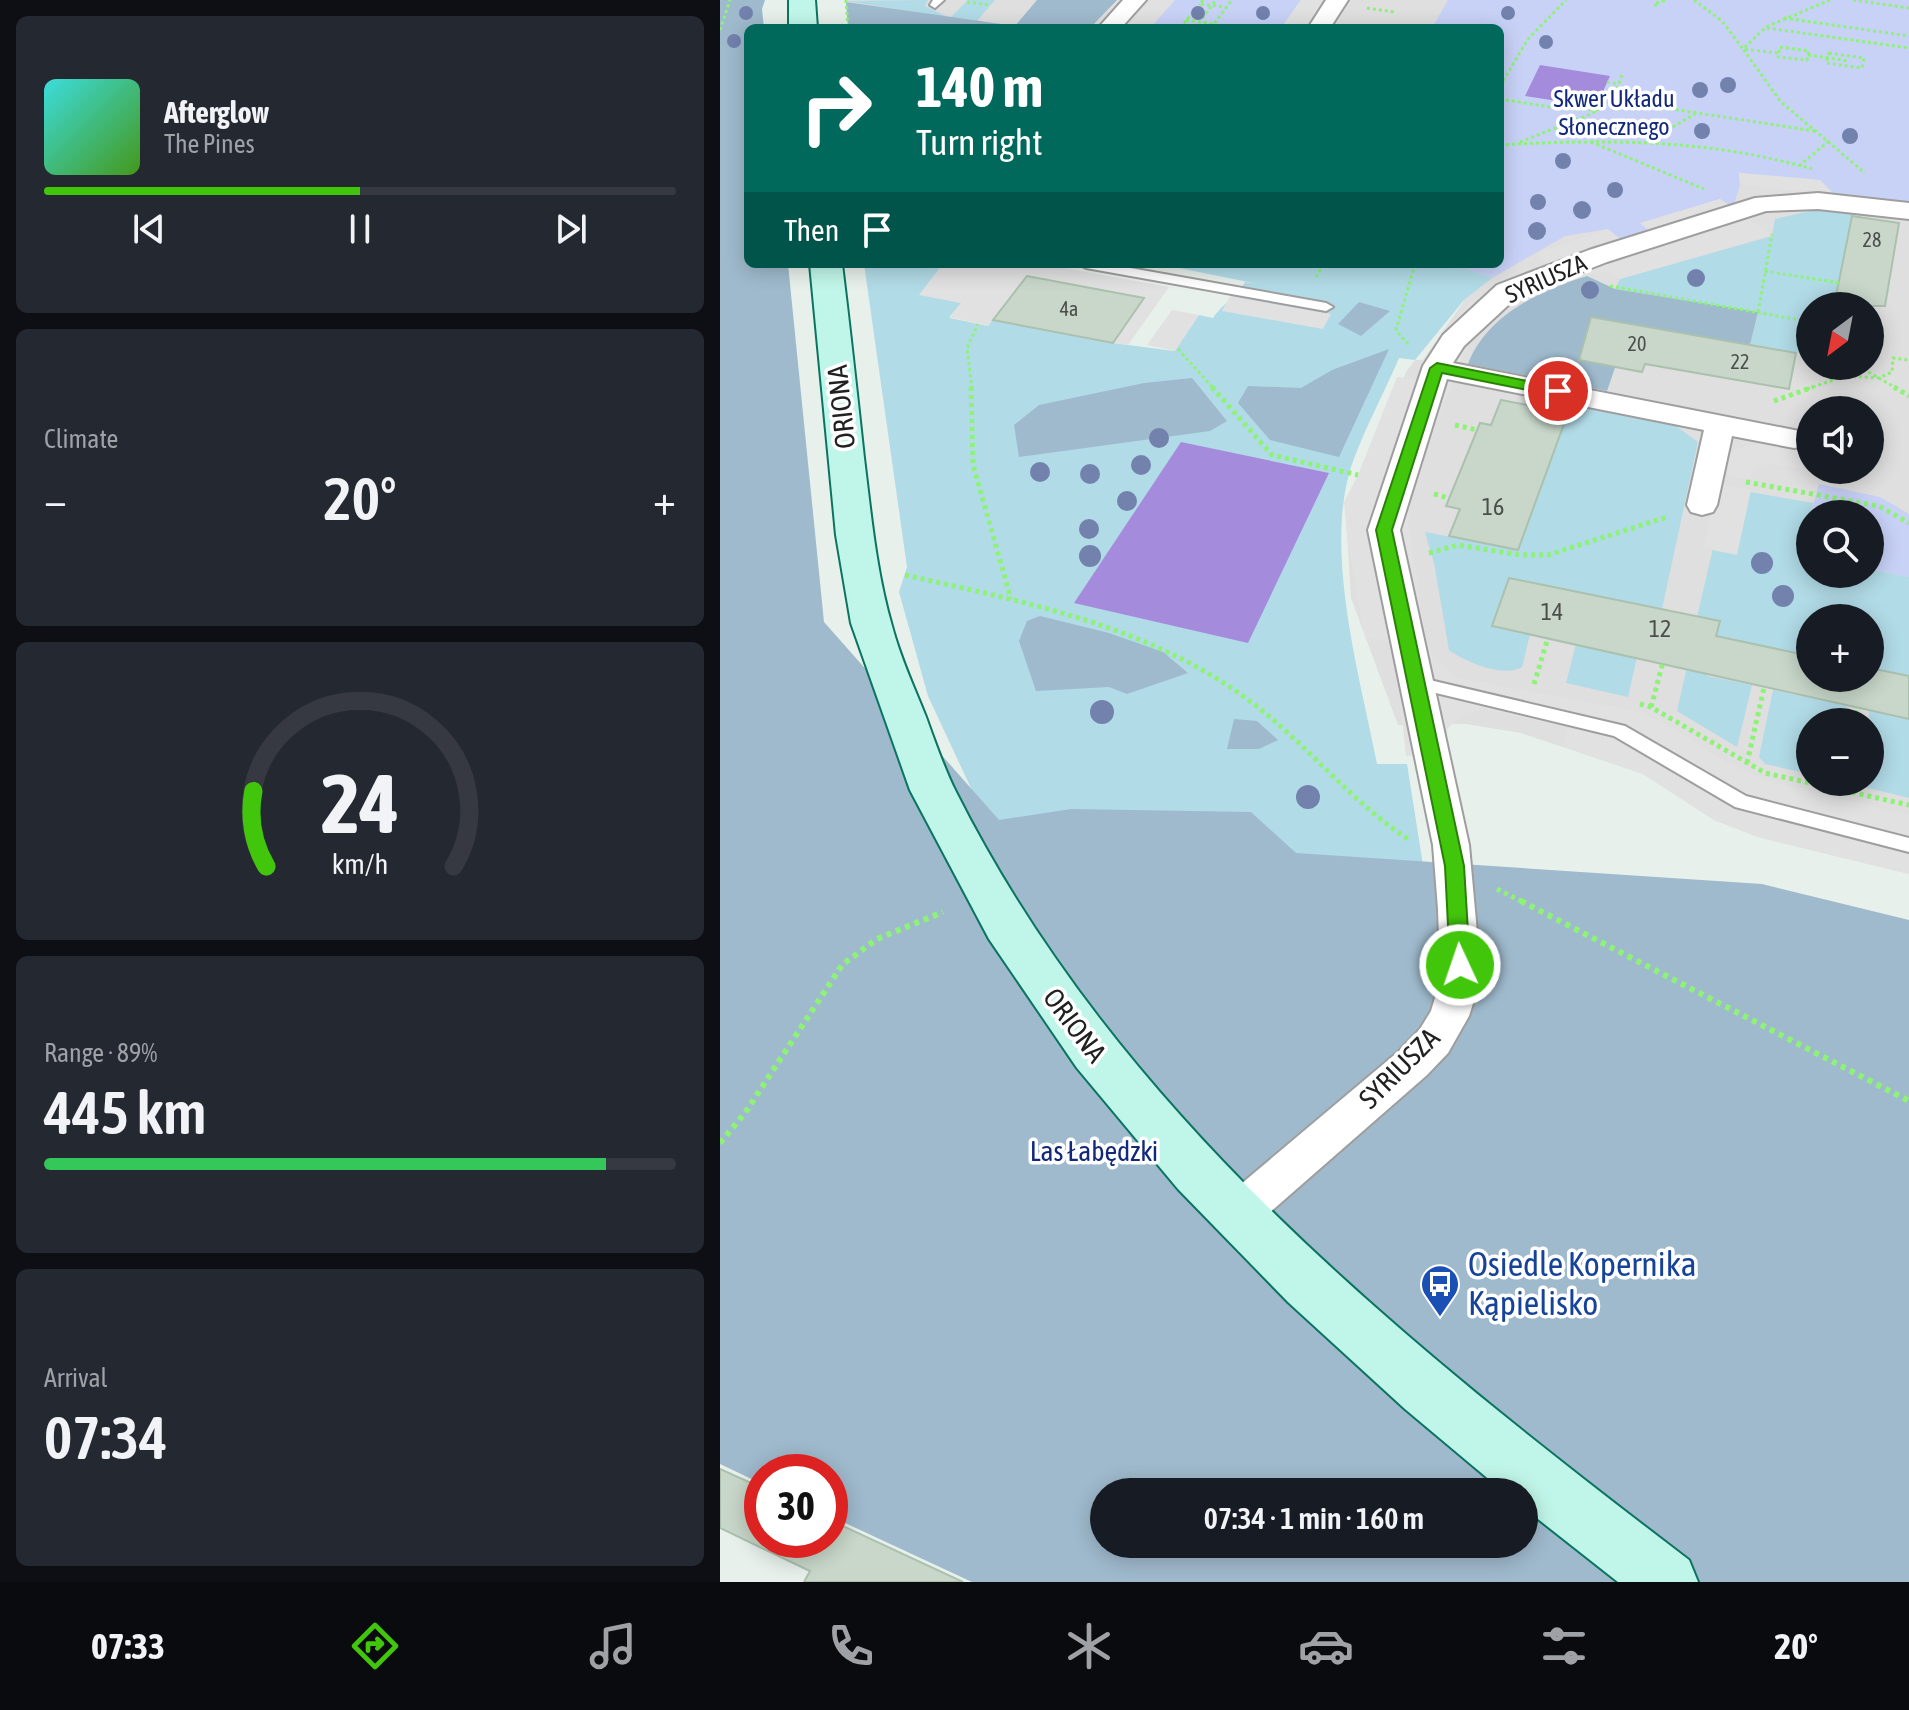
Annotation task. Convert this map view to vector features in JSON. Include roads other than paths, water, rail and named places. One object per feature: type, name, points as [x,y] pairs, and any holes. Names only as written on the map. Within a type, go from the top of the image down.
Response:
[{"type":"street","points":[[802,0],[803,24]]},
{"type":"street","points":[[1113,24],[1135,0]]},
{"type":"street","points":[[1323,24],[1346,3]]},
{"type":"street","name":"SYRIUSZA","points":[[1237,1214],[1413,1063],[1434,1041],[1449,1016],[1460,965],[1454,866],[1384,530],[1451,370],[1453,341],[1507,291],[1598,256],[1764,203],[1788,200],[1897,210]]},
{"type":"street","name":"ORIONA","points":[[826,268],[859,569],[876,642],[904,729],[941,811],[986,897],[1059,1006],[1116,1079],[1237,1214],[1321,1295],[1419,1382],[1510,1459],[1667,1582]]},
{"type":"street","points":[[1451,370],[1794,439]]},
{"type":"street","points":[[1702,505],[1720,423]]},
{"type":"lane","points":[[1109,268],[1326,307]]},
{"type":"lane","points":[[1417,683],[1619,731],[1741,802],[1909,845]]},
{"type":"place","name":"Osiedle Kopernika Kąpielisko","points":[[1440,1318]]},
{"type":"park label","name":"Skwer Układu Słonecznego","points":[[1614,113]]},
{"type":"park label","name":"Las Łabędzki","points":[[1094,1151]]}]
